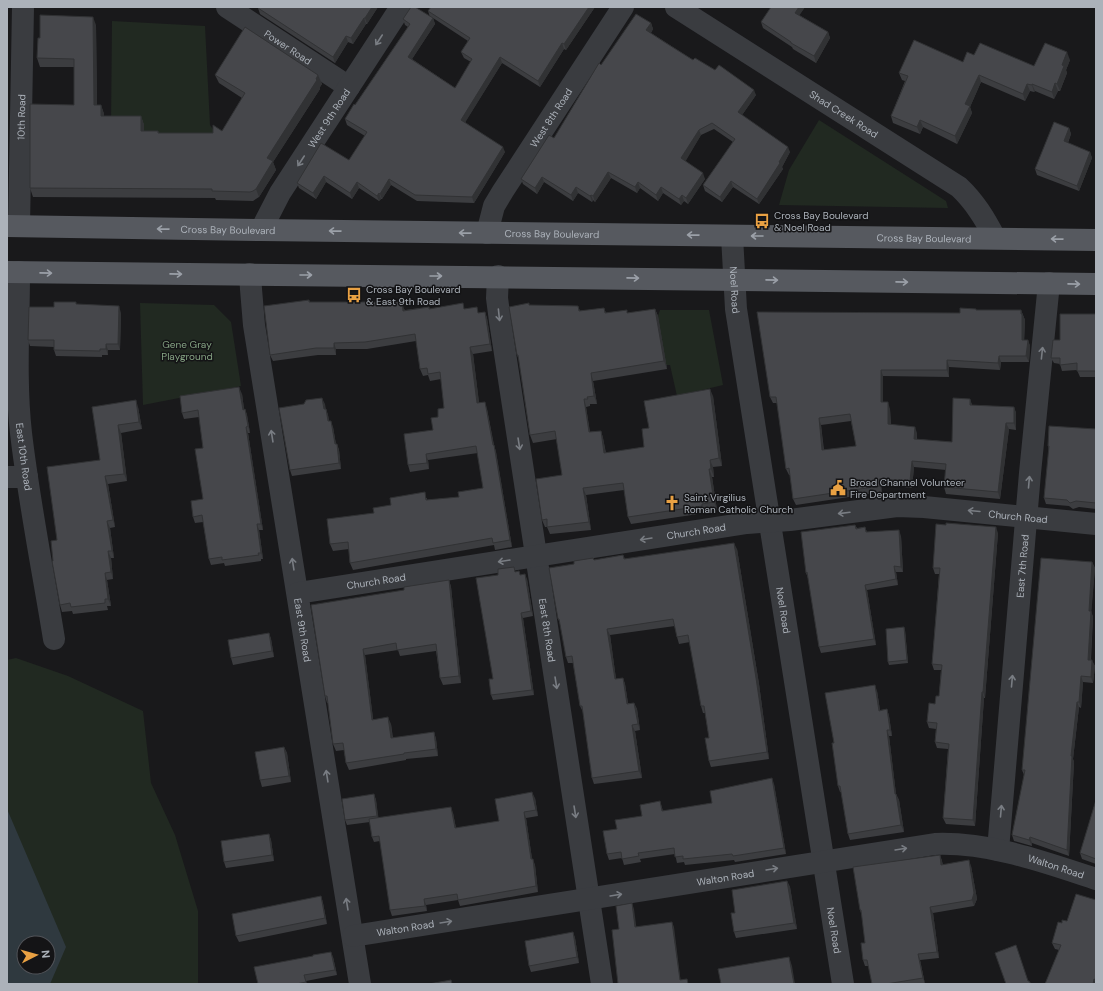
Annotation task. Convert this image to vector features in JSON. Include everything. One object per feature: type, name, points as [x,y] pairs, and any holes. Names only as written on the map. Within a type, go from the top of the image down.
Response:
[{"type":"main road","name":"Cross Bay Boulevard","points":[[13,226],[1096,240]]},
{"type":"main road","points":[[13,272],[498,276],[1096,284]]},
{"type":"street","name":"10th Road","points":[[13,226],[23,7]]},
{"type":"street","name":"Power Road","points":[[227,7],[349,87]]},
{"type":"street","name":"West 9th Road","points":[[261,230],[280,193],[401,7]]},
{"type":"street","name":"West 8th Road","points":[[487,233],[494,206],[503,191],[623,7]]},
{"type":"street","name":"Shad Creek Road","points":[[676,7],[959,187],[980,210],[995,238]]},
{"type":"street","name":"Noel Road","points":[[732,236],[733,280],[736,309],[843,984]]},
{"type":"street","name":"East 10th Road","points":[[13,272],[19,410],[17,477],[54,639]]},
{"type":"street","name":"East 9th Road","points":[[250,274],[254,325],[360,984]]},
{"type":"street","name":"East 8th Road","points":[[498,276],[497,298],[500,321],[602,984]]},
{"type":"street","name":"East 7th Road","points":[[998,850],[1026,516],[1049,283]]},
{"type":"street","name":"Church Road","points":[[298,593],[747,523],[769,522],[909,506],[1026,516],[1096,524]]},
{"type":"street","name":"Walton Road","points":[[353,936],[935,844],[957,844],[998,850],[1096,879]]},
{"type":"green space","points":[[112,21],[205,26],[210,125],[216,134],[176,142],[111,125]]},
{"type":"green space","points":[[819,120],[946,201],[948,208],[779,205],[789,170]]},
{"type":"green space","name":"Gene Gray Playground","points":[[140,303],[214,305],[231,322],[241,386],[143,405]]},
{"type":"green space","points":[[660,310],[709,310],[723,385],[677,396],[670,365],[666,365],[658,316]]},
{"type":"green space","points":[[16,658],[68,676],[143,711],[151,783],[175,835],[198,911],[198,984],[7,984],[7,660]]},
{"type":"shaded area","points":[[7,809],[66,947],[56,970],[56,935],[16,935],[16,975],[54,975],[50,984],[7,984]]},
{"type":"building","points":[[258,7],[372,7],[351,38],[346,36],[333,57]]},
{"type":"building","points":[[411,7],[415,7],[433,18],[408,57],[455,88],[472,59],[461,52],[470,38],[428,11],[431,7],[589,7],[564,44],[562,43],[538,81],[500,57],[461,120],[503,147],[472,197],[415,195],[389,179],[380,194],[379,193],[377,196],[357,182],[350,193],[324,176],[313,193],[297,183],[321,143],[349,160],[367,132],[345,119],[410,24],[403,19]]},
{"type":"building","points":[[771,7],[799,7],[795,13],[828,32],[814,56],[791,43],[761,22]]},
{"type":"building","points":[[636,14],[651,23],[646,30],[666,43],[693,60],[695,58],[715,70],[719,65],[754,90],[738,112],[788,147],[779,162],[780,163],[757,199],[731,181],[720,197],[703,185],[735,139],[712,123],[699,130],[681,158],[703,173],[686,198],[682,195],[679,199],[661,187],[656,195],[638,182],[635,187],[608,172],[593,196],[590,196],[576,187],[571,195],[542,177],[535,188],[521,179],[549,135],[554,138],[599,63],[601,65]]},
{"type":"building","points":[[40,15],[93,17],[94,105],[101,105],[101,116],[141,116],[141,131],[158,131],[158,133],[213,133],[213,125],[222,131],[245,93],[215,75],[245,27],[318,75],[317,80],[267,158],[273,161],[256,189],[253,191],[212,191],[212,189],[30,188],[30,104],[74,105],[74,59],[37,58],[38,38],[40,38]]},
{"type":"building","points":[[914,40],[963,62],[967,52],[974,55],[980,43],[1034,66],[1045,43],[1067,52],[1062,65],[1064,66],[1052,92],[1032,84],[1027,84],[1023,94],[979,75],[965,104],[970,106],[955,136],[920,120],[917,127],[891,116],[908,76],[899,73]]},
{"type":"building","points":[[1054,122],[1069,128],[1064,141],[1090,152],[1077,186],[1035,169]]},
{"type":"building","points":[[309,300],[309,302],[402,302],[403,311],[429,307],[429,309],[463,303],[464,309],[477,307],[478,313],[485,312],[490,344],[470,347],[477,403],[485,402],[510,540],[493,543],[492,538],[350,563],[348,542],[330,544],[327,519],[374,513],[373,508],[391,505],[390,498],[425,492],[426,500],[459,497],[458,492],[483,488],[476,446],[426,454],[427,463],[408,465],[404,434],[433,430],[431,418],[438,417],[438,409],[444,408],[440,372],[428,374],[427,368],[420,369],[415,334],[365,342],[334,343],[334,348],[316,348],[270,355],[264,306]]},
{"type":"building","points":[[54,302],[76,302],[76,304],[119,306],[118,344],[106,344],[106,349],[100,349],[100,351],[54,350],[54,340],[28,340],[29,307],[54,307]]},
{"type":"building","points":[[529,303],[529,305],[578,306],[579,311],[604,308],[605,313],[627,310],[627,313],[655,309],[664,361],[591,373],[594,396],[584,399],[589,432],[601,431],[604,453],[644,447],[642,429],[649,428],[644,401],[710,389],[719,458],[710,460],[711,469],[709,469],[714,502],[702,504],[702,506],[628,517],[623,483],[583,488],[589,522],[547,527],[547,519],[542,520],[536,479],[562,475],[555,431],[530,435],[509,307]]},
{"type":"building","points":[[960,308],[976,310],[1021,310],[1022,340],[1028,340],[1026,356],[999,356],[998,363],[947,360],[947,370],[881,370],[881,402],[888,402],[888,424],[915,427],[914,439],[952,442],[953,398],[970,399],[970,405],[1014,407],[1014,423],[1006,423],[998,492],[944,487],[946,464],[912,461],[910,481],[879,479],[880,486],[793,499],[789,468],[786,469],[776,397],[770,397],[757,312],[960,313]],"holes":[[[850,414],[856,446],[822,450],[819,418]]]},
{"type":"building","points":[[1060,314],[1096,314],[1096,371],[1077,371],[1077,363],[1060,365],[1060,358],[1051,358],[1053,340],[1060,340]]},
{"type":"building","points":[[239,387],[243,410],[245,409],[248,426],[246,427],[261,524],[257,524],[261,553],[258,553],[259,555],[222,560],[222,557],[209,559],[202,515],[193,517],[191,501],[203,499],[195,449],[203,448],[198,410],[182,413],[180,396]]},
{"type":"building","points":[[322,398],[328,421],[331,421],[335,444],[337,444],[339,463],[290,470],[279,408],[304,404],[306,400]]},
{"type":"building","points":[[136,400],[139,422],[118,425],[124,474],[105,476],[113,520],[107,521],[112,551],[108,551],[111,572],[105,573],[108,599],[105,599],[105,603],[71,607],[70,603],[60,605],[52,561],[51,541],[57,540],[47,467],[100,460],[92,407]]},
{"type":"building","points":[[1049,426],[1096,429],[1096,503],[1076,501],[1070,503],[1067,500],[1044,498],[1049,446]]},
{"type":"building","points":[[946,523],[996,527],[973,820],[943,818],[949,744],[935,742],[937,723],[927,722],[929,703],[935,704],[936,696],[939,696],[942,665],[932,664],[940,568],[933,568],[936,524],[946,525]]},
{"type":"building","points":[[855,525],[856,529],[865,527],[866,532],[899,530],[901,567],[894,566],[896,579],[865,585],[874,639],[819,647],[807,572],[806,573],[801,532]]},
{"type":"building","points":[[734,543],[767,752],[709,761],[705,738],[709,738],[704,706],[701,706],[688,635],[677,637],[673,619],[607,629],[615,679],[623,678],[627,704],[634,703],[638,724],[632,725],[639,771],[592,778],[582,706],[580,706],[572,656],[566,657],[549,568],[574,564],[574,561],[593,558],[594,560],[623,555],[624,559]]},
{"type":"building","points":[[1041,558],[1092,562],[1088,660],[1092,660],[1091,677],[1081,676],[1079,702],[1077,702],[1071,756],[1067,850],[1030,837],[1029,840],[1012,835],[1025,770],[1022,770]]},
{"type":"building","points":[[514,567],[515,572],[519,571],[520,575],[525,574],[531,611],[521,613],[532,690],[491,695],[489,679],[493,679],[476,578],[498,575],[498,569]]},
{"type":"building","points":[[449,580],[459,676],[440,678],[436,644],[397,650],[396,643],[363,649],[372,720],[388,717],[391,738],[434,732],[436,749],[346,763],[343,743],[333,744],[327,696],[325,696],[311,605],[404,590],[404,587]]},
{"type":"building","points":[[904,627],[907,660],[888,662],[886,629]]},
{"type":"building","points":[[269,633],[272,651],[231,658],[228,640]]},
{"type":"building","points":[[875,685],[879,711],[887,709],[890,730],[887,730],[895,794],[901,825],[848,834],[840,786],[838,786],[832,743],[834,743],[825,693]]},
{"type":"building","points":[[284,747],[289,776],[260,780],[255,752]]},
{"type":"building","points":[[772,778],[784,848],[733,856],[732,854],[683,859],[683,856],[675,857],[674,848],[638,853],[639,856],[622,859],[621,852],[607,854],[603,831],[617,829],[615,820],[642,816],[640,805],[660,801],[662,811],[712,803],[710,791]]},
{"type":"building","points":[[532,792],[536,810],[524,812],[531,859],[533,859],[536,886],[458,900],[457,894],[424,899],[425,906],[390,910],[379,836],[372,837],[369,819],[451,807],[455,828],[499,821],[495,799]]},
{"type":"building","points":[[374,794],[377,816],[345,820],[342,799]]},
{"type":"building","points":[[1096,800],[1096,859],[1080,853]]},
{"type":"building","points":[[269,834],[272,855],[224,862],[221,841]]},
{"type":"building","points":[[940,855],[941,865],[969,860],[974,893],[972,900],[930,907],[937,952],[918,954],[923,978],[886,984],[872,984],[867,960],[863,960],[861,943],[865,943],[853,867]]},
{"type":"building","points":[[787,881],[794,923],[734,932],[731,913],[735,913],[732,890]]},
{"type":"building","points":[[1076,894],[1096,900],[1096,980],[1094,979],[1093,984],[1045,984],[1061,945],[1052,943],[1058,922],[1062,923],[1062,920],[1067,921]]},
{"type":"building","points":[[321,896],[325,918],[236,936],[232,914]]},
{"type":"building","points":[[632,903],[635,927],[672,922],[680,980],[687,979],[688,984],[618,984],[612,930],[619,929],[616,906]]},
{"type":"building","points":[[573,932],[577,957],[529,966],[525,941]]},
{"type":"building","points":[[1016,945],[1028,981],[1031,984],[1006,984],[995,953]]},
{"type":"building","points":[[331,952],[335,970],[304,975],[306,982],[296,984],[258,984],[254,967]]},
{"type":"building","points":[[789,957],[794,984],[721,984],[718,969]]},
{"type":"building","points":[[451,980],[452,984],[429,984]]},
{"type":"place","name":"Cross Bay Boulevard & Noel Road","points":[[762,221]]},
{"type":"place","name":"Cross Bay Boulevard & East 9th Road","points":[[354,295]]},
{"type":"place","name":"Broad Channel Volunteer Fire Department","points":[[838,488]]},
{"type":"place","name":"Saint Virgilius Roman Catholic Church","points":[[672,503]]}]
